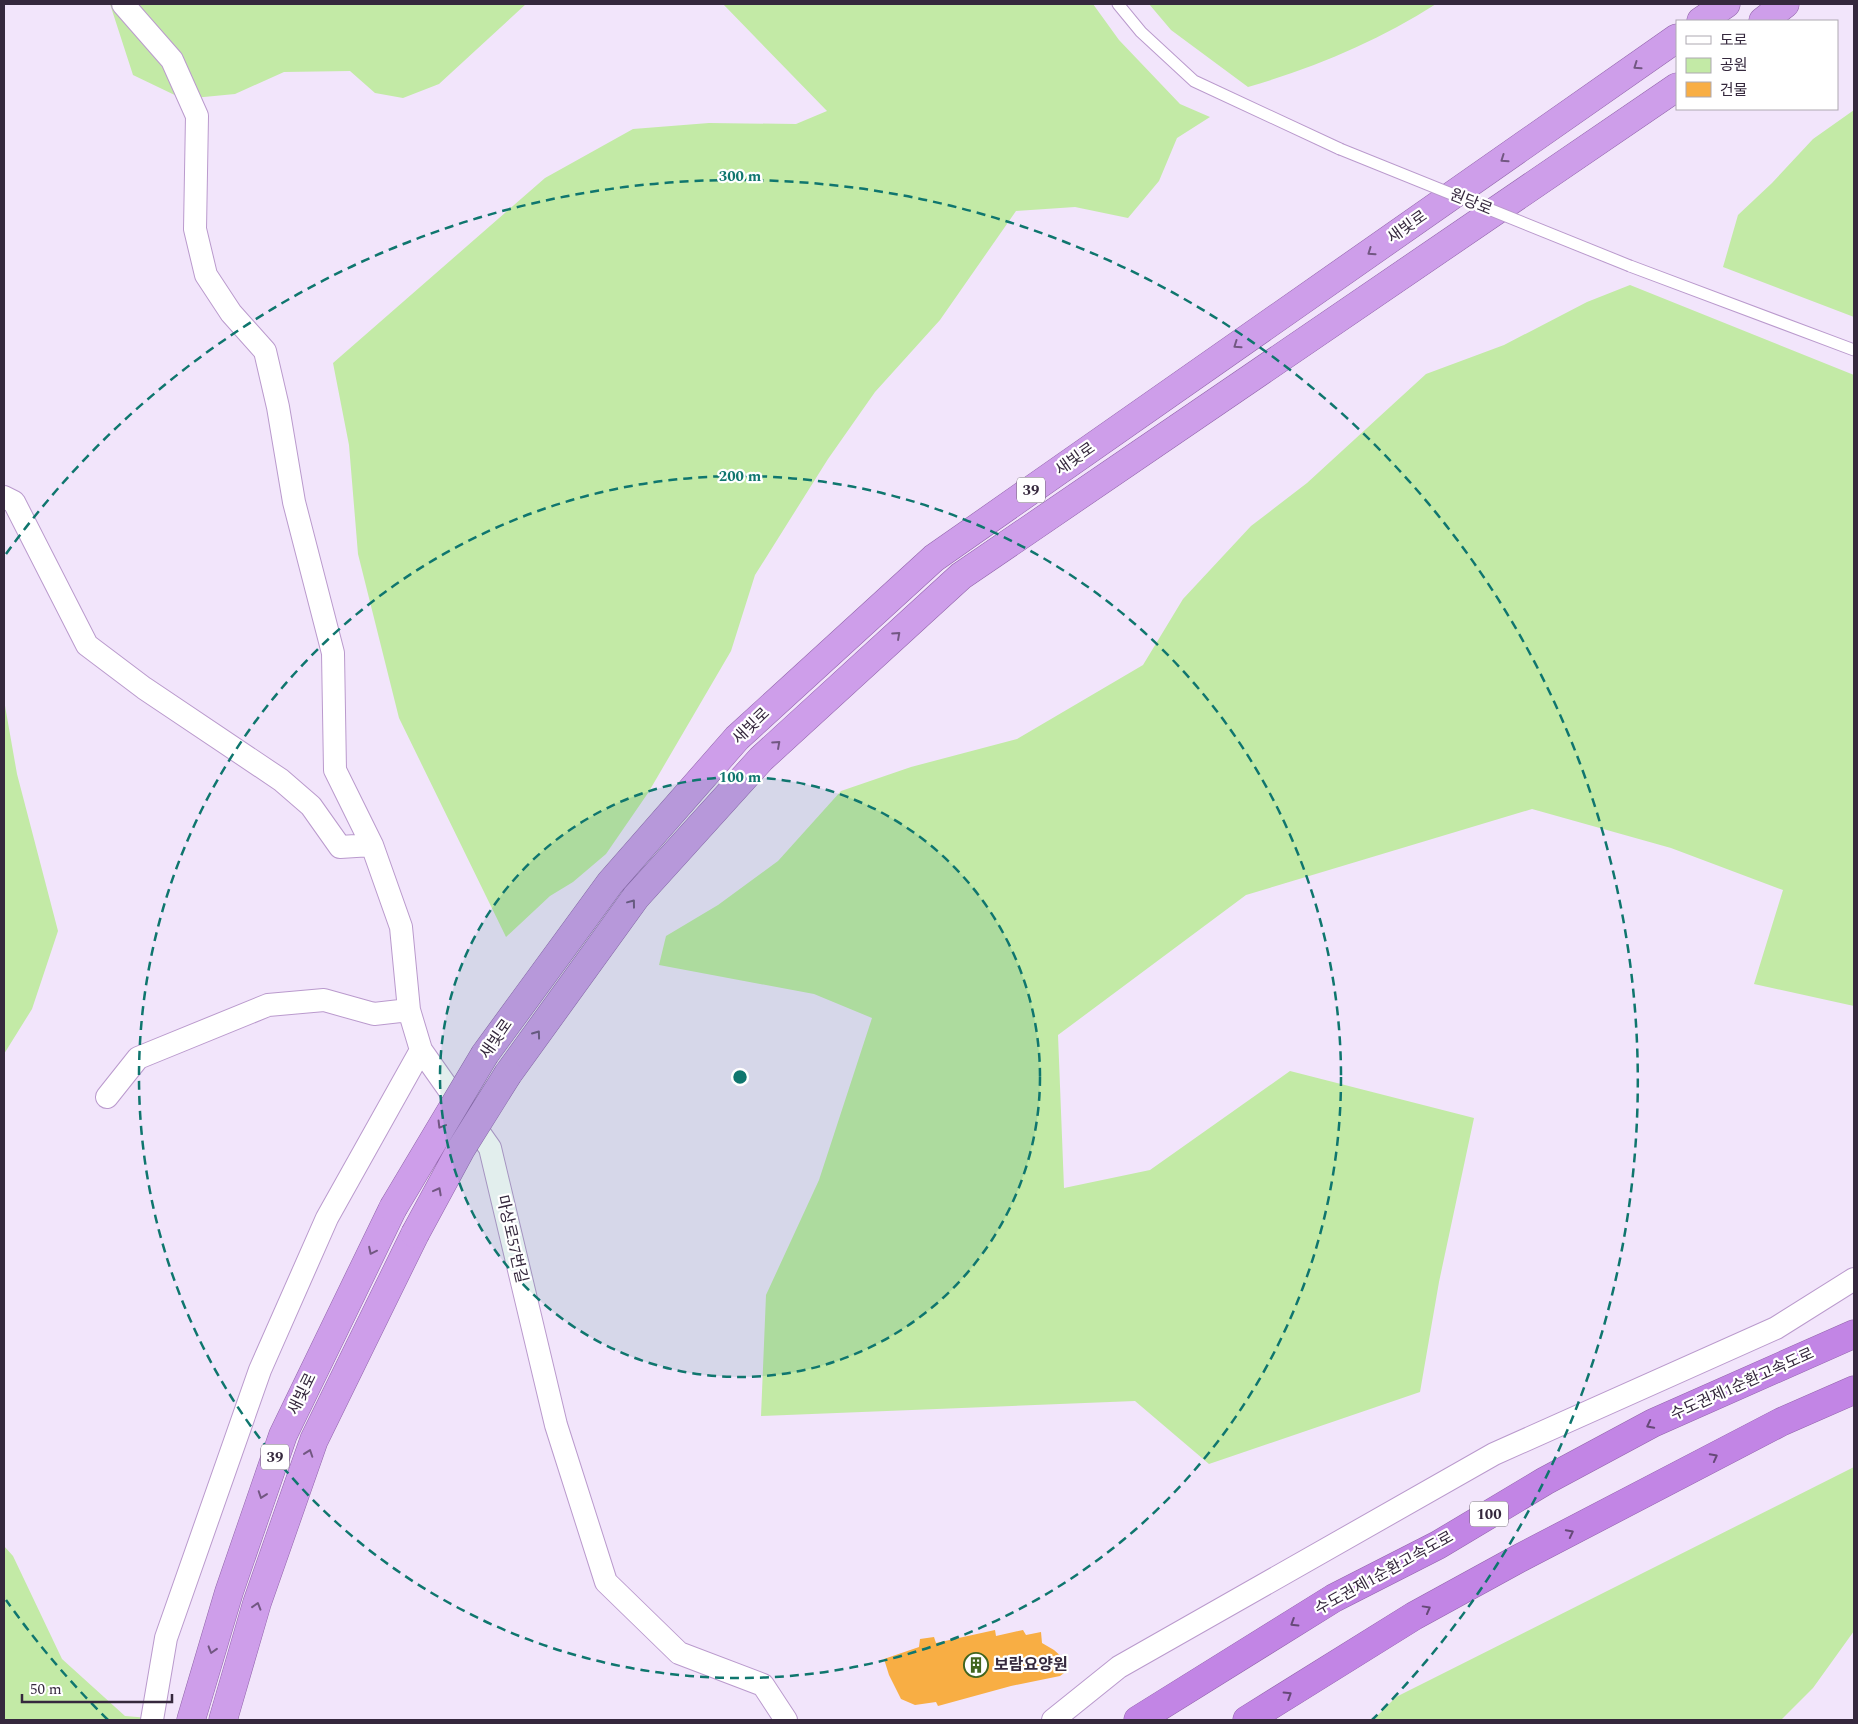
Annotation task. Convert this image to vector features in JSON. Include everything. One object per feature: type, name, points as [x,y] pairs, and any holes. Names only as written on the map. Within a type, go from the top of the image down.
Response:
[{"type":"highway","points":[[1702,20],[1726,4]]},
{"type":"highway","points":[[1765,20],[1785,4]]},
{"type":"highway","name":"새빛로","points":[[191,1720],[229,1592],[283,1435],[393,1208],[485,1054],[610,883],[737,738],[934,558],[1676,39]]},
{"type":"highway","name":"새빛로","points":[[224,1720],[257,1603],[314,1440],[415,1234],[461,1149],[508,1074],[636,897],[761,758],[961,576],[1676,88]]},
{"type":"highway","name":"수도권제1순환고속도로","points":[[1138,1720],[1334,1598],[1438,1545],[1544,1481],[1653,1423],[1854,1334]]},
{"type":"highway","points":[[1247,1720],[1414,1616],[1509,1564],[1781,1422],[1854,1390]]},
{"type":"street","name":"마상로57번길","points":[[123,4],[172,60],[196,116],[195,229],[206,275],[231,313],[265,351],[278,407],[294,502],[333,654],[335,770],[372,845],[401,927],[410,1010],[420,1050],[490,1148],[556,1425],[606,1582],[679,1654],[763,1685],[786,1720]]},
{"type":"street","points":[[4,496],[14,502],[87,645],[144,688],[281,780],[311,806],[340,847],[372,845]]},
{"type":"street","points":[[107,1097],[138,1058],[268,1005],[324,1000],[374,1014],[410,1010]]},
{"type":"street","points":[[152,1720],[166,1638],[260,1370],[327,1218],[420,1050]]},
{"type":"street","points":[[1053,1720],[1119,1667],[1494,1454],[1776,1328],[1854,1278]]},
{"type":"lane","name":"원당로","points":[[1118,4],[1141,32],[1194,81],[1340,149],[1630,266],[1854,350]]},
{"type":"green space","points":[[110,4],[526,4],[439,84],[403,98],[375,93],[350,71],[284,72],[235,94],[183,99],[133,75]]},
{"type":"green space","points":[[723,4],[1093,4],[1119,40],[1180,104],[1210,117],[1177,138],[1159,181],[1128,218],[1075,207],[1016,211],[940,320],[875,392],[828,459],[755,575],[731,651],[648,793],[606,854],[573,882],[550,896],[506,937],[399,718],[358,554],[349,445],[333,363],[545,178],[633,129],[709,123],[796,124],[827,111]]},
{"type":"green space","points":[[1149,4],[1436,4],[1368,42],[1297,71],[1248,87],[1171,30]]},
{"type":"green space","points":[[1854,110],[1854,317],[1723,267],[1738,215],[1772,183],[1813,139]]},
{"type":"green space","points":[[1630,285],[1854,375],[1854,1006],[1754,984],[1783,890],[1671,848],[1532,809],[1246,895],[1058,1035],[1064,1188],[1150,1170],[1290,1071],[1474,1118],[1439,1282],[1420,1392],[1209,1464],[1135,1401],[761,1416],[766,1295],[819,1180],[872,1018],[814,994],[659,965],[666,936],[718,905],[778,861],[841,791],[911,767],[1017,739],[1143,665],[1183,599],[1251,526],[1307,483],[1426,374],[1504,345],[1587,302]]},
{"type":"green space","points":[[4,700],[17,774],[58,931],[32,1009],[4,1054]]},
{"type":"green space","points":[[1854,1467],[1854,1631],[1813,1688],[1781,1720],[1373,1720],[1396,1697]]},
{"type":"green space","points":[[4,1546],[13,1556],[62,1659],[125,1716],[174,1720],[4,1720]]},
{"type":"building","name":"보람요양원","points":[[995,1630],[996,1636],[1023,1630],[1026,1635],[1041,1632],[1042,1643],[1064,1659],[1068,1670],[1060,1676],[1011,1686],[938,1706],[936,1702],[915,1705],[901,1699],[889,1675],[884,1659],[919,1647],[920,1639],[934,1637],[936,1643]]},
{"type":"place","name":"보람요양원","points":[[976,1665]]}]
